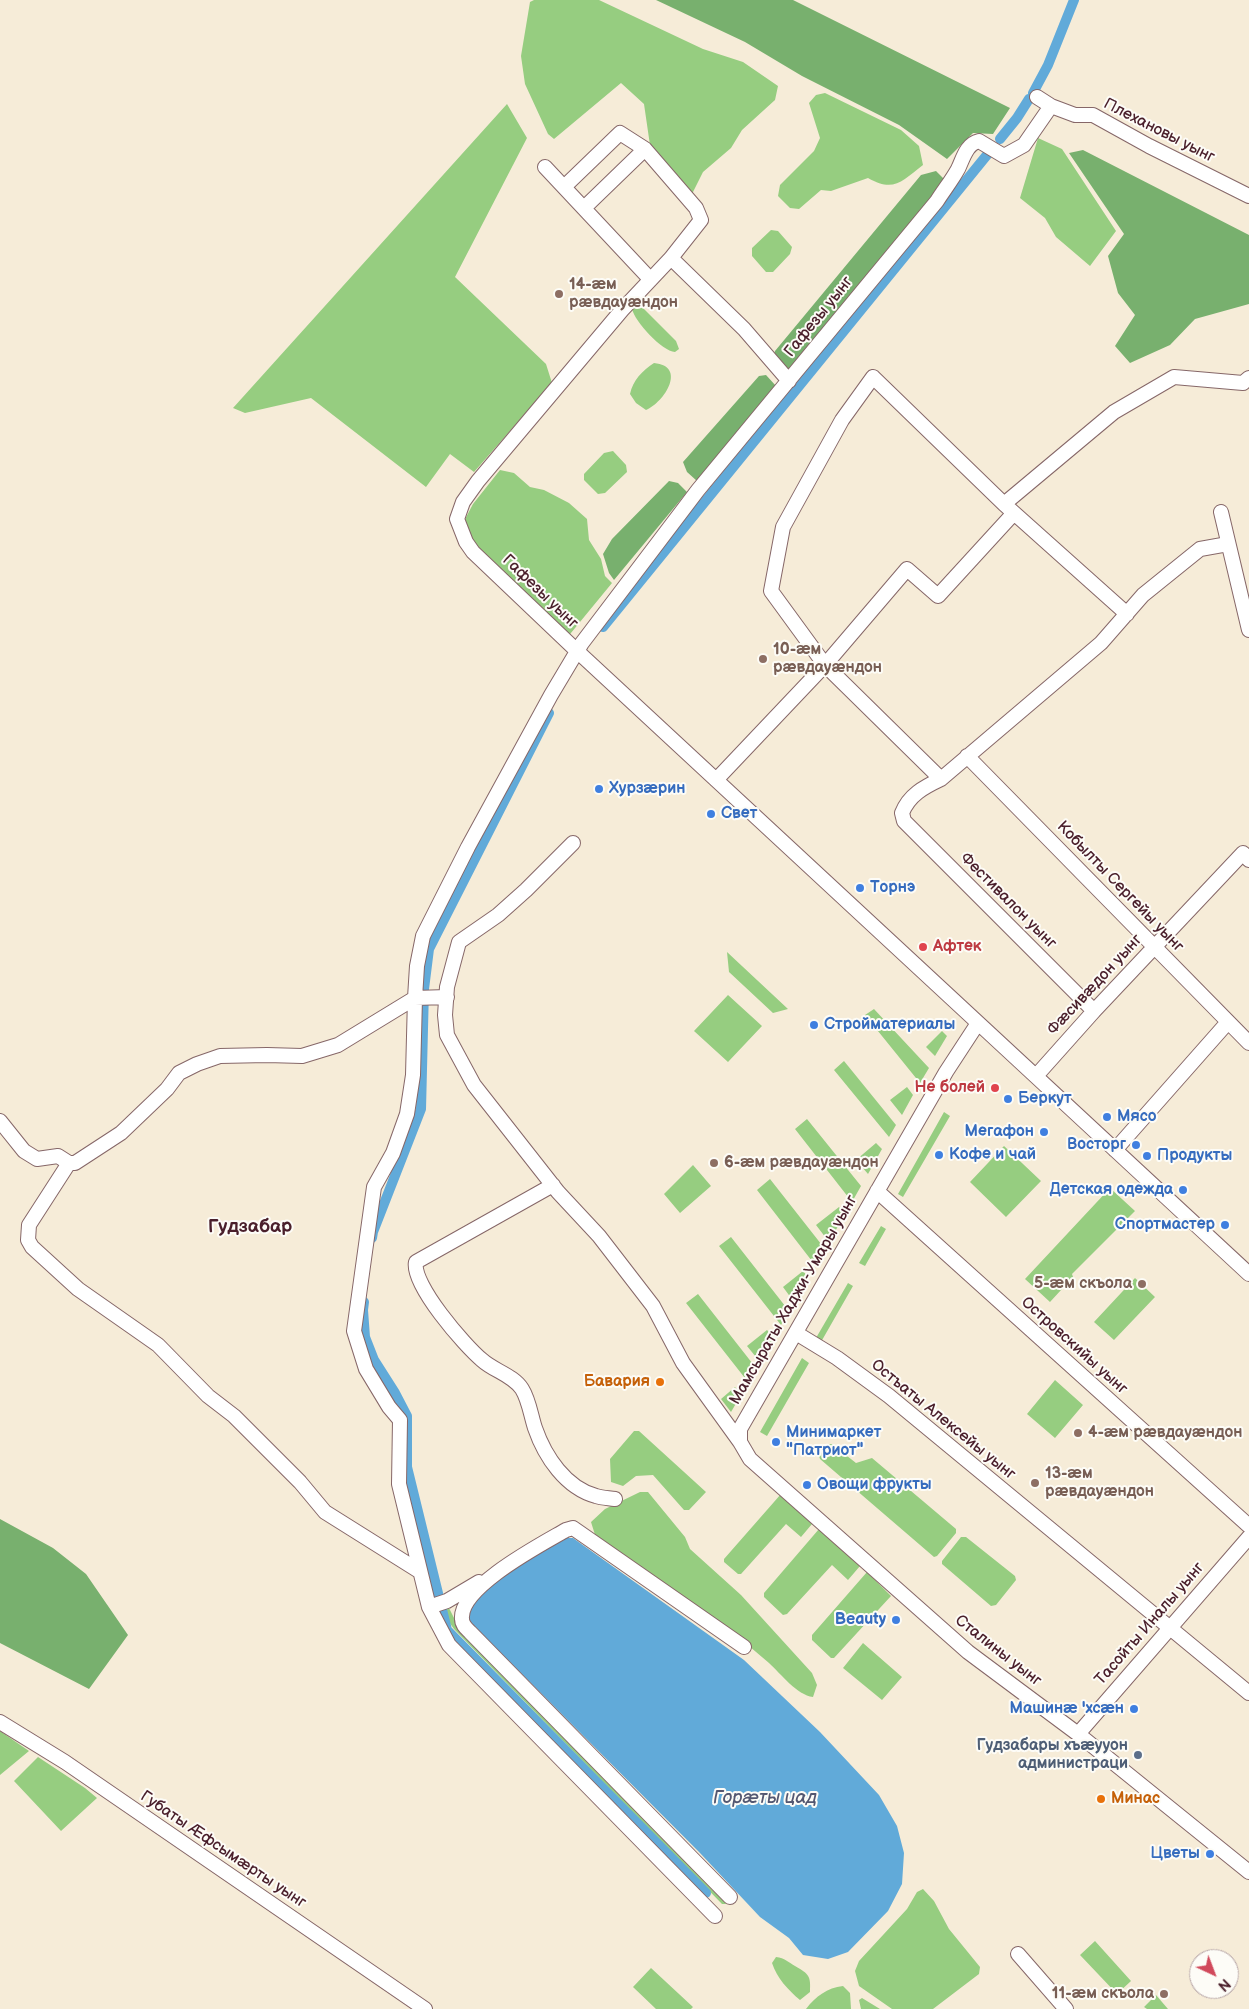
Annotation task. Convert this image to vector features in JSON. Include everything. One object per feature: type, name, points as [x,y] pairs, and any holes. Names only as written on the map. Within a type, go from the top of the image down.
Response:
[{"type":"street","name":"Плехановы уынг","points":[[1037,97],[1051,106],[1075,115],[1093,115],[1149,146],[1249,196]]},
{"type":"street","name":"Гафезы уынг","points":[[564,187],[620,133],[645,148],[696,208],[701,220],[671,258],[622,310],[478,481],[463,502],[457,518],[466,542],[473,552],[577,651],[698,490],[937,201],[958,170],[964,154],[974,143],[979,141],[1004,156],[1024,145],[1051,106]]},
{"type":"street","points":[[584,208],[645,148]]},
{"type":"street","points":[[545,167],[650,279]]},
{"type":"street","points":[[671,258],[744,329],[789,382]]},
{"type":"street","points":[[1127,614],[1014,514],[873,377],[842,420],[782,527],[771,591],[825,665],[940,779],[1100,643],[1127,614],[1143,594],[1200,549],[1228,544]]},
{"type":"street","points":[[1004,504],[1114,412],[1174,377],[1243,383],[1249,378]]},
{"type":"street","points":[[1221,512],[1249,630]]},
{"type":"street","points":[[716,780],[825,665],[907,569],[938,596],[1014,514]]},
{"type":"street","points":[[715,1916],[448,1645],[429,1607],[399,1484],[400,1420],[366,1369],[354,1331],[374,1187],[393,1153],[407,1114],[413,1075],[417,966],[423,936],[468,847],[577,651],[1249,1274]]},
{"type":"street","name":"Кобылты Сергейы уынг","points":[[967,756],[1249,1043]]},
{"type":"street","name":"Фестивалон уынг","points":[[940,779],[922,787],[906,804],[902,813],[904,822],[1094,1011]]},
{"type":"street","name":"Сталины уынг","points":[[573,843],[498,915],[459,942],[444,998],[447,1035],[474,1085],[552,1185],[599,1236],[653,1306],[683,1363],[740,1442],[750,1459],[968,1652],[1078,1734],[1249,1872]]},
{"type":"street","name":"Фæсивæдон уынг","points":[[1036,1076],[1154,947],[1246,857]]},
{"type":"street","points":[[419,1571],[325,1512],[300,1482],[234,1416],[208,1396],[158,1345],[78,1289],[28,1240],[29,1225],[69,1163],[85,1158],[121,1134],[167,1089],[179,1073],[220,1056],[267,1054],[302,1056],[338,1045],[417,998],[444,998]]},
{"type":"street","name":"Мамсыраты Хаджи-Умары уынг","points":[[740,1442],[740,1429],[946,1072],[978,1022]]},
{"type":"street","points":[[1115,1150],[1228,1022]]},
{"type":"street","points":[[0,1121],[24,1151],[37,1159],[58,1156],[69,1163]]},
{"type":"street","points":[[552,1185],[416,1262],[415,1268],[428,1296],[474,1352],[489,1366],[514,1380],[522,1390],[537,1433],[552,1463],[579,1489],[596,1496],[615,1499]]},
{"type":"street","name":"Островскийы уынг","points":[[877,1191],[1249,1526]]},
{"type":"street","name":"Остъаты Алексейы уынг","points":[[796,1333],[837,1358],[889,1396],[982,1475],[1171,1627],[1249,1693]]},
{"type":"street","points":[[429,1607],[447,1601],[573,1528],[744,1647]]},
{"type":"street","name":"Тасойты Иналы уынг","points":[[1078,1734],[1249,1537]]},
{"type":"street","points":[[495,1573],[466,1605],[462,1614],[464,1626],[730,1897]]},
{"type":"street","name":"Губаты Æфсымæрты уынг","points":[[0,1722],[65,1762],[425,2009]]},
{"type":"street","points":[[1018,1954],[1066,2009]]},
{"type":"green space","points":[[534,0],[599,0],[703,49],[743,62],[778,86],[775,100],[742,130],[731,148],[703,172],[691,196],[652,159],[644,104],[621,83],[554,139],[548,134],[525,84],[521,56],[530,2]]},
{"type":"green space","points":[[656,0],[793,0],[1010,108],[993,134],[973,133],[947,159],[899,125],[802,76],[745,42]]},
{"type":"green space","points":[[825,93],[901,130],[919,146],[923,165],[903,180],[891,185],[885,185],[868,178],[831,191],[821,190],[799,209],[790,208],[778,196],[780,185],[814,151],[820,138],[809,103],[816,95]]},
{"type":"green space","points":[[507,104],[527,138],[455,277],[546,364],[552,383],[474,472],[450,454],[426,487],[311,398],[245,413],[233,408]]},
{"type":"green space","points":[[1038,138],[1062,149],[1116,231],[1090,266],[1056,237],[1045,218],[1020,198]]},
{"type":"green space","points":[[1083,150],[1249,235],[1249,304],[1195,319],[1170,345],[1130,363],[1115,346],[1135,315],[1118,293],[1108,256],[1124,234],[1069,153]]},
{"type":"green space","points":[[936,171],[945,180],[784,376],[772,363],[775,351],[921,175]]},
{"type":"green space","points":[[771,230],[778,231],[792,247],[790,254],[773,272],[766,272],[752,256],[752,248]]},
{"type":"green space","points":[[639,304],[676,341],[679,349],[675,352],[663,347],[643,328],[632,309]]},
{"type":"green space","points":[[654,363],[664,366],[669,370],[671,377],[670,385],[660,400],[646,410],[636,403],[630,394],[633,384],[639,376]]},
{"type":"green space","points":[[766,375],[776,386],[697,481],[687,472],[683,462],[759,376]]},
{"type":"green space","points":[[613,451],[626,465],[627,472],[605,493],[598,494],[584,480],[584,474],[604,453]]},
{"type":"green space","points":[[500,470],[514,473],[530,487],[544,490],[569,503],[587,519],[589,540],[601,559],[605,576],[612,583],[566,639],[469,554],[463,523],[473,504]]},
{"type":"green space","points":[[669,481],[678,483],[687,492],[614,580],[609,573],[603,554],[612,539]]},
{"type":"green space","points":[[727,952],[788,1009],[773,1013],[729,972]]},
{"type":"green space","points":[[728,995],[762,1026],[728,1062],[694,1031]]},
{"type":"green space","points":[[874,1009],[929,1068],[920,1083],[865,1015]]},
{"type":"green space","points":[[942,1031],[947,1036],[935,1056],[926,1047]]},
{"type":"green space","points":[[844,1061],[896,1125],[889,1137],[834,1070]]},
{"type":"green space","points":[[907,1087],[913,1095],[902,1115],[890,1100]]},
{"type":"green space","points":[[944,1112],[950,1116],[903,1197],[898,1194]]},
{"type":"green space","points":[[807,1119],[861,1186],[852,1202],[795,1129]]},
{"type":"green space","points":[[876,1143],[882,1149],[868,1174],[856,1160]]},
{"type":"green space","points":[[1004,1146],[1041,1181],[1006,1217],[970,1182]]},
{"type":"green space","points":[[693,1165],[711,1186],[680,1213],[664,1194]]},
{"type":"green space","points":[[770,1179],[825,1249],[815,1265],[757,1190]]},
{"type":"green space","points":[[1110,1188],[1135,1211],[1072,1274],[1073,1277],[1050,1302],[1025,1279]]},
{"type":"green space","points":[[839,1207],[845,1214],[829,1242],[816,1225]]},
{"type":"green space","points":[[881,1226],[886,1229],[865,1266],[859,1263]]},
{"type":"green space","points":[[731,1237],[789,1311],[781,1325],[719,1246]]},
{"type":"green space","points":[[803,1271],[808,1277],[794,1302],[783,1287]]},
{"type":"green space","points":[[1135,1278],[1155,1297],[1114,1340],[1094,1322]]},
{"type":"green space","points":[[848,1283],[853,1286],[821,1342],[816,1338]]},
{"type":"green space","points":[[698,1294],[756,1368],[748,1382],[686,1303]]},
{"type":"green space","points":[[767,1330],[774,1338],[760,1362],[747,1346]]},
{"type":"green space","points":[[802,1358],[809,1363],[767,1436],[760,1432]]},
{"type":"green space","points":[[1055,1380],[1083,1405],[1055,1438],[1027,1414]]},
{"type":"green space","points":[[735,1387],[741,1395],[731,1412],[721,1399]]},
{"type":"green space","points":[[634,1431],[639,1431],[706,1492],[689,1510],[684,1510],[653,1475],[636,1476],[623,1486],[611,1482],[610,1459]]},
{"type":"green space","points":[[828,1444],[832,1444],[856,1463],[872,1458],[956,1529],[956,1533],[937,1556],[934,1557],[820,1459],[819,1456]]},
{"type":"green space","points":[[640,1492],[648,1492],[685,1537],[690,1549],[741,1595],[812,1673],[817,1685],[813,1697],[795,1688],[769,1663],[728,1629],[596,1538],[591,1522],[605,1509]]},
{"type":"green space","points":[[781,1494],[812,1524],[801,1537],[786,1524],[741,1574],[738,1574],[724,1562],[724,1559]]},
{"type":"green space","points":[[0,1519],[53,1548],[86,1574],[128,1635],[89,1689],[0,1643]]},
{"type":"green space","points":[[819,1529],[860,1566],[848,1580],[832,1565],[787,1614],[783,1615],[764,1597],[764,1593]]},
{"type":"green space","points":[[961,1537],[966,1537],[1015,1576],[1016,1580],[996,1605],[991,1606],[942,1564],[942,1561]]},
{"type":"green space","points":[[867,1572],[891,1596],[834,1658],[831,1658],[812,1640],[812,1635]]},
{"type":"green space","points":[[449,1608],[459,1628],[726,1904],[722,1904],[454,1629],[449,1622],[446,1610]]},
{"type":"green space","points":[[863,1643],[902,1677],[882,1700],[843,1668]]},
{"type":"green space","points":[[0,1731],[29,1751],[0,1775]]},
{"type":"green space","points":[[38,1757],[97,1798],[61,1831],[14,1781]]},
{"type":"green space","points":[[923,1889],[934,1901],[949,1929],[980,1967],[979,1974],[933,2009],[892,2009],[859,1986],[855,1971],[859,1961],[907,1909],[917,1892]]},
{"type":"green space","points":[[1095,1941],[1131,1981],[1117,1994],[1080,1955]]},
{"type":"green space","points":[[776,1957],[786,1960],[808,1976],[810,1992],[800,2000],[787,1988],[777,1974],[772,1963]]},
{"type":"green space","points":[[651,1968],[693,2007],[691,2009],[656,2009],[633,1987]]},
{"type":"green space","points":[[843,1986],[850,1993],[851,2009],[806,2009],[822,1993]]},
{"type":"green space","points":[[1156,1995],[1168,2009],[1147,2009],[1144,2007]]},
{"type":"green space","points":[[862,1998],[880,2009],[861,2009],[859,2000]]},
{"type":"water","name":"Горӕты цад","points":[[567,1538],[573,1538],[744,1660],[820,1732],[879,1795],[897,1826],[904,1853],[902,1884],[888,1911],[848,1952],[828,1959],[803,1955],[789,1938],[760,1917],[700,1853],[477,1629],[467,1622],[469,1609],[499,1576]]},
{"type":"waterway","points":[[1033,93],[1048,65],[1074,0]]},
{"type":"waterway","points":[[1000,139],[1029,99]]},
{"type":"waterway","points":[[603,627],[991,150]]},
{"type":"waterway","points":[[372,1238],[421,1109],[424,989],[429,949],[549,713]]},
{"type":"waterway","points":[[364,1302],[365,1337],[374,1360],[407,1416],[407,1467],[447,1630],[706,1893]]},
{"type":"place","name":"14-æм рӕвдауӕндон","points":[[559,294]]},
{"type":"place","name":"10-æм рӕвдауӕндон","points":[[763,659]]},
{"type":"place","name":"Хурзæрин","points":[[599,789]]},
{"type":"place","name":"Свет","points":[[711,814]]},
{"type":"place","name":"Торнэ","points":[[860,888]]},
{"type":"place","name":"Афтек","points":[[923,947]]},
{"type":"place","name":"Стройматериалы","points":[[814,1025]]},
{"type":"place","name":"Не болей","points":[[995,1088]]},
{"type":"place","name":"Беркут","points":[[1008,1099]]},
{"type":"place","name":"Мясо","points":[[1107,1117]]},
{"type":"place","name":"Мегафон","points":[[1044,1132]]},
{"type":"place","name":"Восторг","points":[[1136,1145]]},
{"type":"place","name":"Кофе и чай","points":[[939,1155]]},
{"type":"place","name":"Продукты","points":[[1147,1156]]},
{"type":"place","name":"6-æм рӕвдауӕндон","points":[[714,1163]]},
{"type":"place","name":"Детская одежда","points":[[1183,1190]]},
{"type":"place","name":"Спортмастер","points":[[1225,1225]]},
{"type":"place","name":"5-æм скъола","points":[[1142,1284]]},
{"type":"place","name":"Бавария","points":[[660,1382]]},
{"type":"place","name":"4-æм рӕвдауӕндон","points":[[1078,1433]]},
{"type":"place","name":"Минимаркет \"Патриот\"","points":[[776,1442]]},
{"type":"place","name":"13-æм рӕвдауӕндон","points":[[1035,1483]]},
{"type":"place","name":"Овощи фрукты","points":[[807,1485]]},
{"type":"place","name":"Beauty","points":[[896,1620]]},
{"type":"place","name":"Машинæ 'хсæн","points":[[1134,1709]]},
{"type":"place","name":"Гудзабары хъæууон администраци","points":[[1138,1755]]},
{"type":"place","name":"Минас","points":[[1101,1799]]},
{"type":"place","name":"Цветы","points":[[1210,1854]]},
{"type":"place","name":"11-æм скъола","points":[[1164,1994]]},
{"type":"district","name":"Гудзабар","points":[[250,1227]]}]
